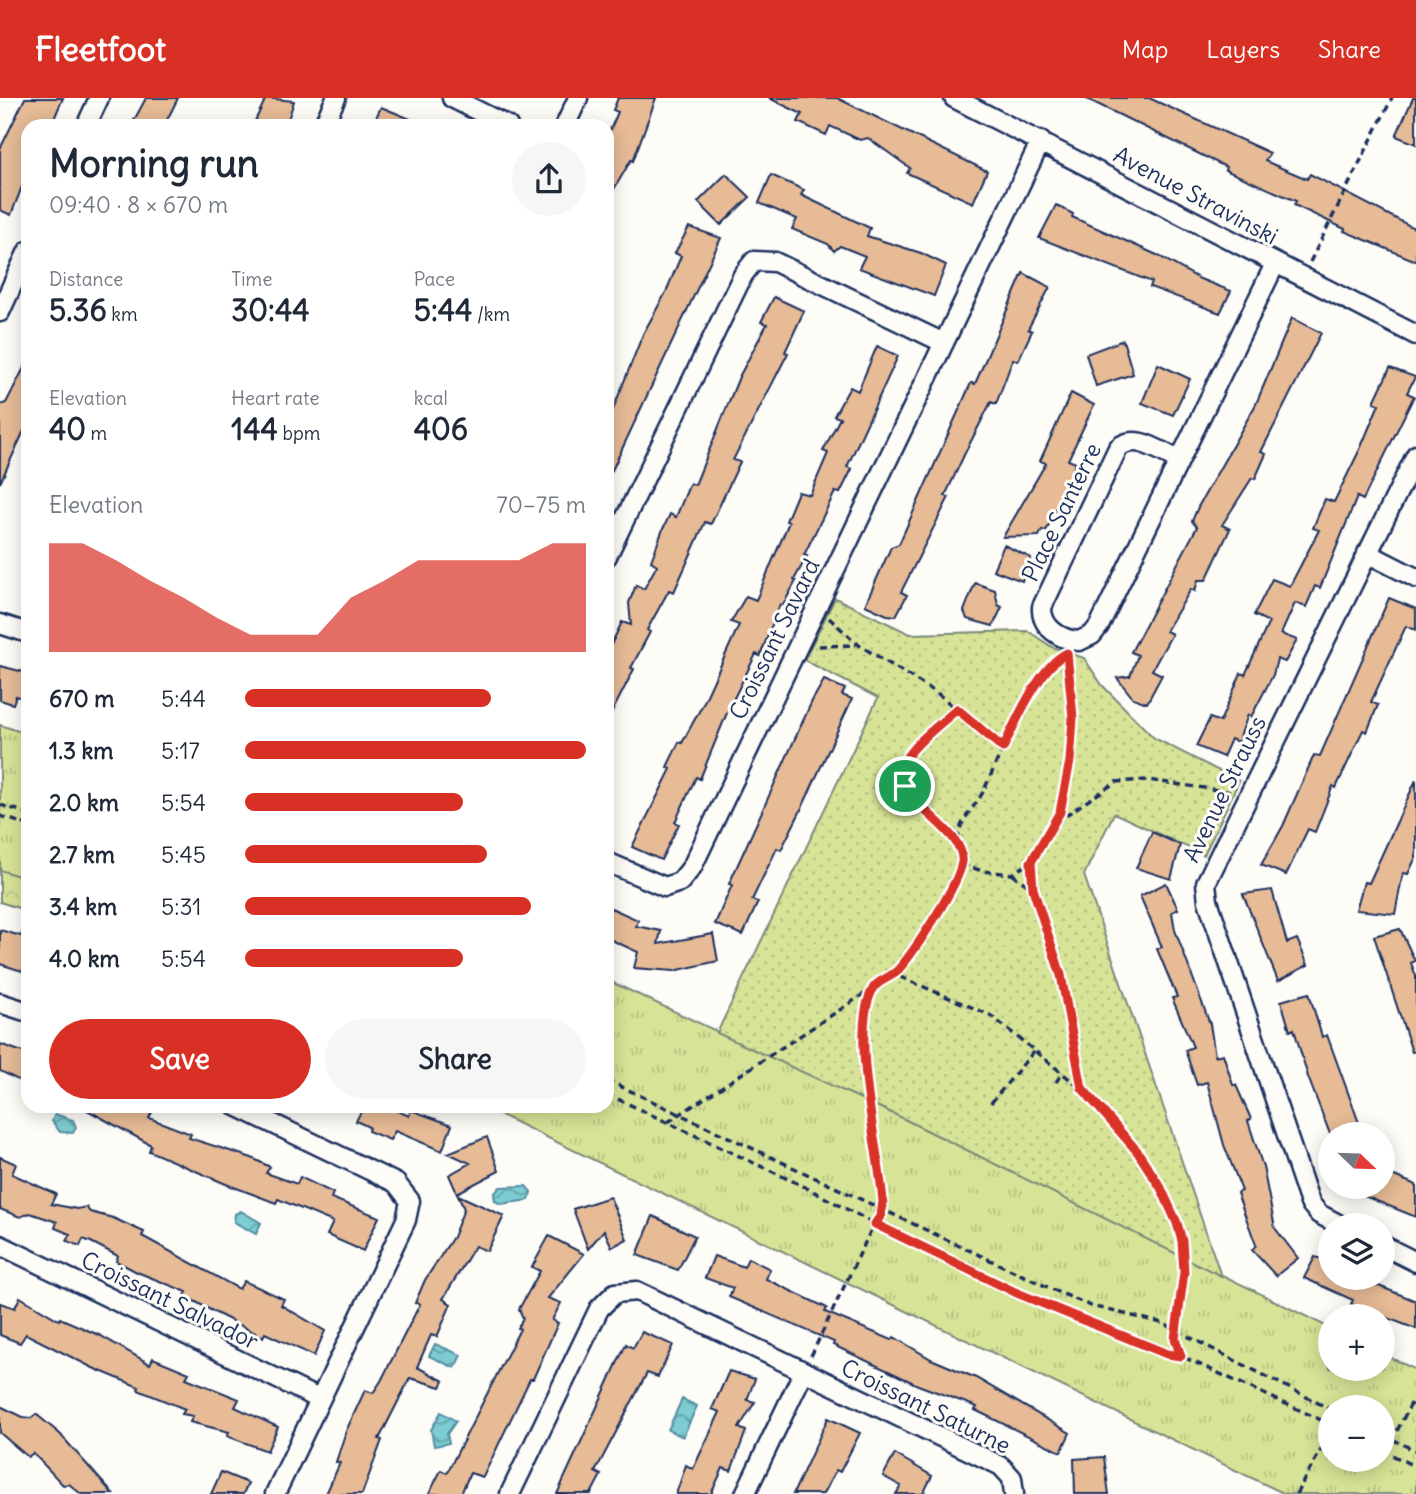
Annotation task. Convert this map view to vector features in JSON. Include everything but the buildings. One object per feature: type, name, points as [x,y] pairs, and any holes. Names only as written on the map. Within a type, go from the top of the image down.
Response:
[{"type":"street","points":[[89,119],[99,98]]},
{"type":"street","points":[[326,119],[336,98]]},
{"type":"street","points":[[452,98],[494,119]]},
{"type":"street","points":[[568,119],[578,98]]},
{"type":"street","name":"Avenue Stravinski","points":[[954,98],[1416,334]]},
{"type":"street","name":"Croissant Savard","points":[[614,865],[665,887],[673,886],[686,876],[1041,141]]},
{"type":"street","points":[[614,542],[743,275],[754,261],[775,262],[944,343]]},
{"type":"street","name":"Place Santerre","points":[[1179,460],[1138,441],[1130,440],[1118,448],[1042,607],[1044,620],[1056,633],[1079,641],[1092,635],[1099,626],[1275,264]]},
{"type":"street","points":[[0,312],[21,266]]},
{"type":"street","name":"Avenue Strauss","points":[[1318,1213],[1310,1203],[1205,888],[1210,871],[1416,455]]},
{"type":"street","points":[[1367,553],[1416,578]]},
{"type":"street","points":[[0,624],[21,631]]},
{"type":"street","points":[[0,1003],[21,1010]]},
{"type":"street","points":[[251,1113],[396,1183],[410,1201],[406,1220],[275,1494]]},
{"type":"street","name":"Croissant Salvador","points":[[0,1245],[319,1399]]},
{"type":"street","points":[[1395,1252],[1416,1262]]},
{"type":"street","name":"Croissant Saturne","points":[[510,1494],[599,1310],[615,1293],[637,1291],[806,1366],[1000,1466],[1012,1478],[1014,1494]]},
{"type":"street","points":[[745,1494],[806,1366]]},
{"type":"path","points":[[1310,262],[1392,98]]},
{"type":"path","points":[[827,615],[859,645],[912,676],[1003,748]]},
{"type":"path","points":[[811,646],[859,645]]},
{"type":"path","points":[[668,1122],[890,977],[914,948],[962,864],[959,845],[961,825],[982,794],[1037,685],[1053,663],[1067,653],[1073,718],[1070,761],[1060,812],[1052,830],[1031,862],[1012,874]]},
{"type":"path","points":[[957,709],[911,752],[906,759],[902,776],[913,797],[959,845]]},
{"type":"path","points":[[1052,830],[1087,799],[1125,780],[1234,792]]},
{"type":"path","points":[[0,805],[21,811]]},
{"type":"path","points":[[0,816],[21,823]]},
{"type":"path","points":[[1031,862],[1033,889],[1061,975],[1082,1088]]},
{"type":"path","points":[[962,864],[982,871],[1012,874],[1033,889]]},
{"type":"path","points":[[890,977],[898,976],[978,1009],[1082,1088],[1137,1151],[1161,1188],[1182,1241],[1184,1272],[1175,1329],[1176,1346],[1181,1356]]},
{"type":"path","points":[[806,1366],[882,1207],[882,1184],[866,1101],[866,1022],[876,985]]},
{"type":"path","points":[[991,1103],[1035,1050]]},
{"type":"path","points":[[1056,1082],[1063,1072]]},
{"type":"path","points":[[614,1083],[1091,1306],[1175,1329],[1318,1403]]},
{"type":"path","points":[[614,1097],[803,1186],[1017,1293],[1167,1354],[1181,1356],[1318,1419]]},
{"type":"path","points":[[1395,1435],[1416,1394]]},
{"type":"path","points":[[1395,1440],[1416,1451]]},
{"type":"path","points":[[1296,1494],[1318,1455]]},
{"type":"path","points":[[1395,1456],[1416,1466]]},
{"type":"green space","points":[[835,598],[910,634],[1028,631],[1052,647],[1084,658],[1102,685],[1154,738],[1239,781],[1204,855],[1114,813],[1084,875],[1221,1276],[894,1114],[717,1033],[878,698],[804,660]]},
{"type":"green space","points":[[0,725],[21,732],[21,909],[0,902]]},
{"type":"green space","points":[[0,870],[21,877],[21,909],[0,902]]},
{"type":"green space","points":[[614,983],[894,1114],[1318,1322],[1318,1381],[1395,1381],[1395,1360],[1416,1370],[1416,1494],[1285,1494],[496,1113],[614,1113]]},
{"type":"water","points":[[55,1114],[73,1120],[76,1127],[73,1133],[60,1132],[52,1121]]},
{"type":"water","points":[[526,1186],[531,1192],[529,1200],[501,1204],[495,1201],[494,1194],[500,1187]]},
{"type":"water","points":[[241,1211],[261,1223],[256,1234],[234,1222],[235,1214]]},
{"type":"water","points":[[435,1344],[461,1355],[455,1368],[429,1356]]},
{"type":"water","points":[[682,1399],[697,1406],[683,1437],[668,1430]]},
{"type":"water","points":[[441,1412],[456,1421],[447,1434],[449,1443],[434,1446],[431,1430]]},
{"type":"route","points":[[1067,653],[1073,718],[1070,761],[1060,812],[1052,830],[1031,862],[1033,889],[1061,975],[1082,1088],[1137,1151],[1161,1188],[1177,1223],[1184,1256],[1175,1329],[1176,1346],[1181,1356],[1167,1354],[1017,1293],[875,1224],[881,1215],[883,1202],[866,1101],[866,1022],[869,1006],[876,985],[890,977],[914,948],[962,864],[959,845],[905,786],[902,776],[906,759],[957,709],[1003,748],[1031,694],[1053,663],[1067,653]]}]
